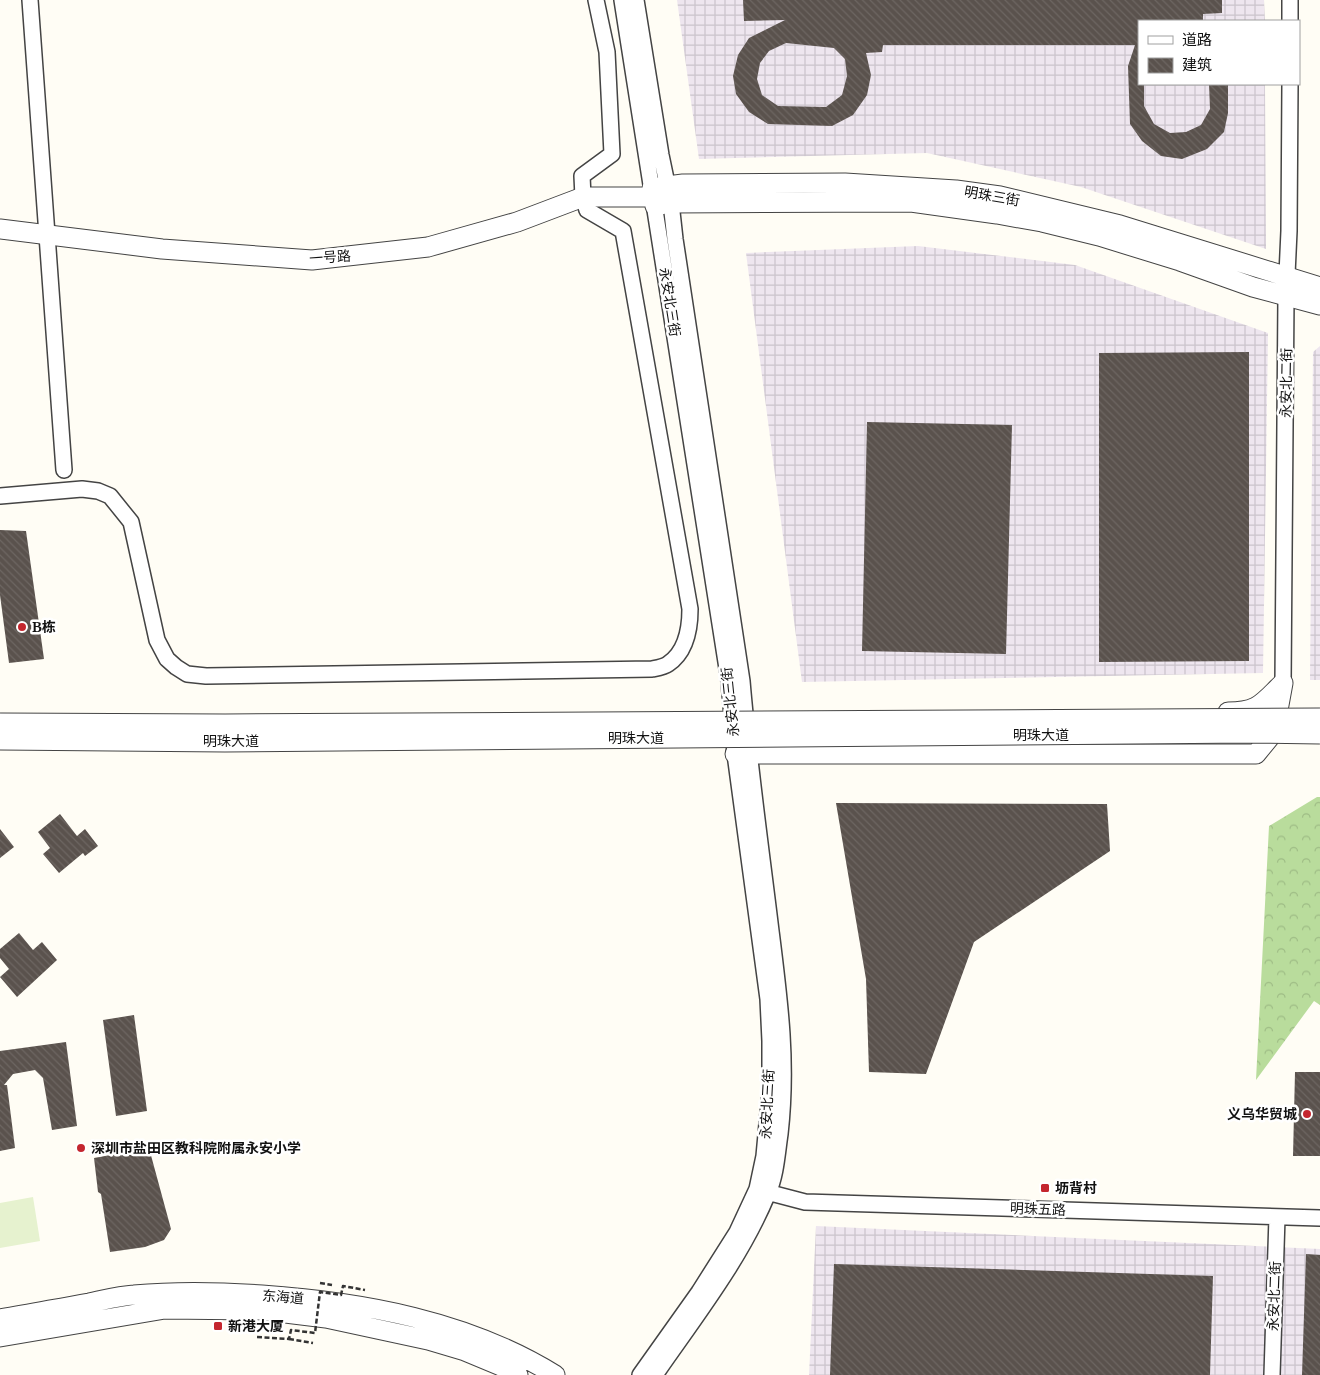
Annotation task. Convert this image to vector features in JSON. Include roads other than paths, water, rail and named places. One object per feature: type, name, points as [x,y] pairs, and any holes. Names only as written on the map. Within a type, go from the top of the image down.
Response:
[{"type":"street","points":[[30,0],[64,470]]},
{"type":"street","points":[[0,496],[82,489],[98,491],[110,496],[131,522],[157,640],[166,659],[187,674],[206,676],[652,670],[668,664],[686,641],[690,625],[690,610],[623,231],[588,210],[583,197],[582,176],[612,154],[606,52],[596,0]]},
{"type":"street","name":"永安北三街","points":[[622,0],[646,159],[674,232],[742,680],[745,712],[742,754],[770,1041],[768,1120],[763,1191],[746,1238],[655,1375]]},
{"type":"street","name":"永安北三街","points":[[636,0],[660,196],[729,681],[733,727],[742,754]]},
{"type":"street","points":[[1290,0],[1290,20]]},
{"type":"street","name":"永安北二街","points":[[1283,682],[1286,296],[1288,276],[1290,85]]},
{"type":"street","name":"明珠三街","points":[[660,196],[684,184],[845,183],[948,189],[1000,196],[1120,225],[1320,287]]},
{"type":"street","name":"一号路","points":[[0,229],[162,249],[312,260],[428,247],[517,222],[583,197],[660,196]]},
{"type":"street","name":"明珠三街","points":[[660,196],[911,202],[997,214],[1042,222],[1099,236],[1180,261],[1253,288],[1320,305]]},
{"type":"street","name":"明珠大道","points":[[745,712],[1239,712],[1258,708],[1283,682]]},
{"type":"street","name":"明珠大道","points":[[742,754],[1256,754],[1274,732],[1283,682]]},
{"type":"street","points":[[733,727],[745,712]]},
{"type":"street","name":"明珠大道","points":[[0,723],[235,724],[1320,718]]},
{"type":"street","name":"明珠大道","points":[[0,740],[225,742],[1240,733],[1320,734]]},
{"type":"street","name":"永安北三街","points":[[640,1375],[699,1292],[763,1191]]},
{"type":"street","name":"明珠五路","points":[[763,1191],[805,1202],[1320,1218]]},
{"type":"street","name":"永安北二街","points":[[1272,1375],[1277,1217]]},
{"type":"street","name":"东海道","points":[[0,1319],[131,1295],[167,1292],[229,1293],[305,1298],[387,1310],[435,1323],[517,1353],[555,1375]]},
{"type":"street","name":"东海道","points":[[0,1337],[166,1309],[261,1310],[326,1318],[428,1340],[465,1351],[518,1375]]},
{"type":"place","name":"B栋","points":[[22,627]]},
{"type":"place","name":"义乌华贸城","points":[[1307,1114]]},
{"type":"place","name":"深圳市盐田区教科院附属永安小学","points":[[81,1148]]},
{"type":"place","name":"坜背村","points":[[1045,1188]]},
{"type":"place","name":"新港大厦","points":[[218,1326]]}]
